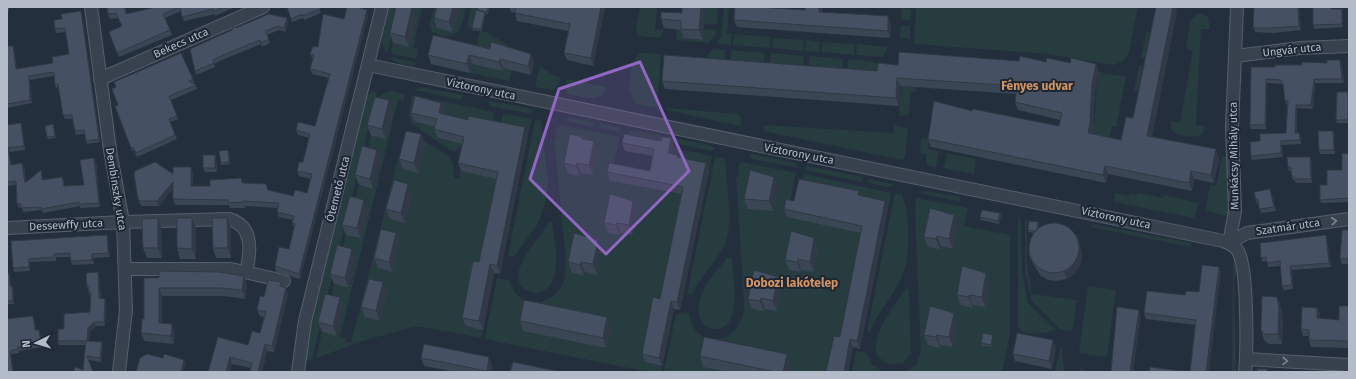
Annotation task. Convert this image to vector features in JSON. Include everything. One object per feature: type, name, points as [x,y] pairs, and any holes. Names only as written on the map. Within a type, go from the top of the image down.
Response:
[{"type":"street","name":"Dembinszky utca","points":[[91,7],[100,79],[122,222],[126,269],[126,329],[119,372]]},
{"type":"street","name":"Bekecs utca","points":[[100,79],[263,7]]},
{"type":"street","name":"Ótemető utca","points":[[298,372],[305,321],[382,7]]},
{"type":"street","name":"Munkácsy Mihály utca","points":[[1229,243],[1235,211],[1232,151],[1237,7]]},
{"type":"street","name":"Ungvár utca","points":[[1235,56],[1300,48],[1349,46]]},
{"type":"street","name":"Víztorony utca","points":[[368,65],[1035,201],[1229,243]]},
{"type":"street","name":"Dessewffy utca","points":[[7,228],[221,218],[237,221],[242,225],[248,237],[250,258],[246,272]]},
{"type":"street","name":"Szatmár utca","points":[[1229,243],[1247,233],[1349,219]]},
{"type":"street","points":[[1229,243],[1239,252],[1242,266],[1246,359],[1245,372]]},
{"type":"street","points":[[126,269],[226,269],[284,280]]},
{"type":"street","points":[[1246,359],[1349,365]]},
{"type":"highlighted area","points":[[640,62],[689,171],[606,254],[530,179],[559,89]]},
{"type":"green space","points":[[388,7],[399,7],[387,54],[381,41]]},
{"type":"green space","points":[[402,7],[422,7],[413,48],[418,49],[416,59],[393,54],[391,51],[393,43],[409,47]]},
{"type":"green space","points":[[434,7],[466,7],[463,21],[457,32],[448,36],[432,32],[429,25]]},
{"type":"green space","points":[[471,7],[479,7],[473,30],[467,27]]},
{"type":"green space","points":[[640,7],[657,7],[655,29],[663,30],[661,37],[645,37],[637,35],[636,26]]},
{"type":"green space","points":[[705,7],[718,7],[717,25],[704,24]]},
{"type":"green space","points":[[724,7],[729,7],[727,34],[732,34],[731,45],[719,44],[718,42],[721,37]]},
{"type":"green space","points":[[916,7],[1138,7],[1129,53],[1123,61],[1114,65],[1048,54],[914,44]]},
{"type":"green space","points":[[902,8],[911,9],[911,20],[901,19]]},
{"type":"green space","points":[[1199,13],[1208,17],[1210,29],[1201,29],[1196,125],[1205,126],[1204,131],[1201,134],[1194,137],[1189,137],[1176,134],[1171,129],[1171,121],[1180,123],[1193,50],[1186,48],[1191,20]]},
{"type":"green space","points":[[901,26],[910,26],[910,39],[900,38]]},
{"type":"green space","points":[[677,29],[685,30],[684,38],[702,40],[703,29],[716,30],[716,34],[709,43],[676,40]]},
{"type":"green space","points":[[480,31],[487,32],[516,51],[509,81],[470,73],[472,64],[503,71],[476,47]]},
{"type":"green space","points":[[1146,32],[1154,34],[1149,59],[1141,58]]},
{"type":"green space","points":[[734,34],[771,37],[770,48],[733,45]]},
{"type":"green space","points":[[773,38],[804,40],[803,51],[772,48]]},
{"type":"green space","points":[[806,40],[820,42],[819,52],[805,51]]},
{"type":"green space","points":[[822,42],[855,44],[854,55],[822,52]]},
{"type":"green space","points":[[857,44],[888,47],[881,57],[856,55]]},
{"type":"green space","points":[[713,49],[725,50],[725,60],[708,58],[708,54]]},
{"type":"green space","points":[[731,50],[765,53],[764,63],[731,60]]},
{"type":"green space","points":[[641,53],[661,54],[657,108],[637,104],[630,93],[629,83],[631,71],[635,60]]},
{"type":"green space","points":[[771,53],[804,56],[803,66],[770,63]]},
{"type":"green space","points":[[810,56],[843,59],[842,69],[809,66]]},
{"type":"green space","points":[[389,57],[416,62],[414,66],[400,64]]},
{"type":"green space","points":[[848,59],[875,62],[878,65],[878,71],[848,69]]},
{"type":"green space","points":[[1139,65],[1148,67],[1143,93],[1134,91]]},
{"type":"green space","points":[[540,66],[555,76],[560,77],[559,83],[553,90],[535,87]]},
{"type":"green space","points":[[1099,72],[1126,77],[1116,127],[1112,126],[1109,140],[1092,137]]},
{"type":"green space","points":[[566,79],[606,87],[604,93],[596,98],[567,94],[565,86]]},
{"type":"green space","points":[[901,86],[917,87],[916,92],[911,92],[909,115],[899,116]]},
{"type":"green space","points":[[421,87],[462,95],[461,100],[415,90]]},
{"type":"green space","points":[[371,91],[377,93],[312,359],[305,361],[309,328],[365,100]]},
{"type":"green space","points":[[390,91],[405,94],[404,101],[398,100],[340,337],[346,338],[345,342],[351,343],[403,139],[406,136],[415,135],[448,156],[453,163],[454,178],[459,179],[460,171],[488,177],[503,114],[532,119],[528,135],[511,132],[466,326],[483,330],[481,338],[423,327],[413,327],[366,340],[316,358],[322,332],[337,336],[344,308],[329,304],[334,284],[349,288],[356,259],[341,255],[359,185],[373,189],[381,161],[366,157],[371,136],[386,139],[378,107],[381,95]]},
{"type":"green space","points":[[412,95],[494,112],[493,119],[496,120],[494,128],[440,128],[438,138],[462,144],[455,151],[450,150],[411,123],[409,115]]},
{"type":"green space","points":[[490,101],[528,108],[533,111],[532,114],[489,106]]},
{"type":"green space","points":[[666,108],[737,114],[741,117],[741,126],[666,110]]},
{"type":"green space","points":[[568,117],[594,122],[593,127],[567,121]]},
{"type":"green space","points":[[535,120],[541,121],[548,180],[547,198],[538,223],[514,257],[508,256]]},
{"type":"green space","points":[[600,123],[619,127],[621,132],[599,128]]},
{"type":"green space","points":[[560,125],[620,137],[610,181],[674,193],[672,154],[674,148],[712,156],[709,171],[645,362],[662,366],[661,372],[649,372],[485,339],[497,278],[509,280],[515,292],[520,297],[532,302],[549,299],[562,286],[566,267],[554,140],[556,140],[555,131]]},
{"type":"green space","points":[[763,125],[894,133],[894,125],[908,128],[905,157],[902,160],[764,131]]},
{"type":"green space","points":[[632,130],[705,144],[716,148],[712,151],[628,134],[629,131]]},
{"type":"green space","points":[[921,138],[930,139],[928,149],[939,151],[936,167],[927,165],[926,154],[920,153]]},
{"type":"green space","points":[[749,153],[796,163],[798,168],[752,159]]},
{"type":"green space","points":[[947,153],[976,159],[974,174],[944,168]]},
{"type":"green space","points":[[1222,156],[1228,158],[1230,213],[1228,216],[1210,212],[1206,209],[1210,185],[1216,186]]},
{"type":"green space","points":[[715,158],[724,158],[726,167],[729,228],[724,246],[695,288],[692,295],[687,294]]},
{"type":"green space","points":[[741,162],[796,173],[787,217],[802,187],[804,174],[891,193],[888,209],[843,345],[831,372],[664,372],[676,314],[689,313],[693,325],[699,334],[708,338],[718,339],[728,336],[736,328],[742,317],[744,302],[736,177],[739,177],[738,167]]},
{"type":"green space","points":[[807,166],[863,177],[862,182],[804,170]]},
{"type":"green space","points":[[869,179],[893,185],[888,187],[868,183]]},
{"type":"green space","points":[[925,191],[961,197],[960,202],[920,193]]},
{"type":"green space","points":[[895,193],[902,195],[907,213],[907,258],[899,283],[877,317],[870,332],[867,331]]},
{"type":"green space","points":[[1115,193],[1129,196],[1130,194],[1138,195],[1139,193],[1163,198],[1164,195],[1199,203],[1194,218],[1114,202]]},
{"type":"green space","points":[[916,198],[968,208],[964,226],[1010,235],[1010,335],[1002,372],[906,372],[917,364],[921,351],[915,214]]},
{"type":"green space","points":[[1018,219],[1021,219],[1022,272],[1028,303],[1056,330],[1030,334],[1025,333],[1018,327]]},
{"type":"green space","points":[[1025,220],[1027,220],[1027,265],[1032,294],[1077,300],[1072,331],[1060,329],[1032,301],[1025,271]]},
{"type":"green space","points":[[549,222],[552,223],[555,240],[555,272],[548,288],[540,292],[531,292],[526,290],[520,284],[518,277],[519,269]]},
{"type":"green space","points":[[1092,224],[1191,243],[1190,247],[1091,227]]},
{"type":"green space","points":[[728,257],[732,259],[735,288],[733,310],[730,320],[725,326],[713,329],[706,326],[701,321],[699,303],[710,279]]},
{"type":"green space","points":[[1233,258],[1237,269],[1234,281],[1236,372],[1232,372]]},
{"type":"green space","points":[[1088,286],[1116,290],[1107,357],[1079,353]]},
{"type":"green space","points":[[907,288],[909,289],[911,354],[902,363],[888,364],[877,356],[877,339],[885,320]]},
{"type":"green space","points":[[1060,348],[1062,349],[1064,372],[1055,372]]},
{"type":"green space","points":[[856,351],[867,353],[872,364],[883,372],[852,372]]},
{"type":"building","points":[[107,7],[124,7],[126,14],[156,7],[179,7],[163,14],[170,30],[117,53],[109,32],[122,26],[116,13],[108,14]]},
{"type":"building","points":[[180,7],[223,7],[214,11],[213,9],[182,17]]},
{"type":"building","points":[[287,7],[319,7],[320,9],[302,16],[301,14],[291,19]]},
{"type":"building","points":[[347,7],[356,7],[367,10],[299,274],[275,266],[279,247],[289,249],[295,224],[292,223],[294,216],[277,212],[279,203],[243,201],[229,203],[228,200],[173,199],[173,182],[157,201],[140,201],[138,199],[134,174],[135,171],[155,162],[173,174],[173,167],[191,167],[191,186],[210,186],[210,180],[241,178],[242,183],[266,184],[268,190],[293,196],[295,190],[307,193],[312,174],[297,171],[299,162],[303,162],[310,134],[296,130],[298,122],[315,126],[330,74],[310,69],[314,55],[310,54],[313,46],[318,47],[323,14],[344,19]]},
{"type":"building","points":[[396,7],[412,8],[405,37],[390,33]]},
{"type":"building","points":[[437,7],[453,7],[449,22],[434,18]]},
{"type":"building","points":[[478,7],[488,7],[487,12],[478,10]]},
{"type":"building","points":[[516,7],[601,7],[591,58],[564,53],[570,24],[515,13]]},
{"type":"building","points":[[682,7],[701,7],[699,30],[681,29],[681,21],[661,19],[661,12],[682,13]]},
{"type":"building","points":[[735,7],[805,10],[805,7],[819,7],[819,12],[888,16],[888,31],[734,20]]},
{"type":"building","points":[[1156,7],[1173,7],[1147,136],[1216,149],[1211,175],[1191,171],[1189,183],[1105,166],[1103,175],[928,139],[934,101],[972,111],[973,109],[1059,126],[1062,113],[1015,102],[1017,86],[897,78],[896,98],[662,81],[664,55],[877,71],[878,63],[898,65],[899,52],[1019,61],[1020,56],[1046,62],[1047,58],[1070,63],[1071,58],[1096,64],[1092,83],[1091,117],[1088,133],[1121,140],[1126,117],[1133,118]]},
{"type":"building","points":[[1254,7],[1298,7],[1299,26],[1253,28]]},
{"type":"building","points":[[1313,7],[1331,7],[1331,9],[1342,9],[1342,24],[1313,25]]},
{"type":"building","points":[[476,10],[485,12],[481,29],[472,28]]},
{"type":"building","points":[[81,11],[99,139],[86,141],[84,130],[75,131],[72,115],[63,115],[58,84],[55,84],[54,72],[29,76],[30,100],[7,104],[7,46],[13,46],[16,69],[53,63],[52,57],[69,54],[65,28],[55,29],[54,20],[62,19],[61,14]]},
{"type":"building","points":[[269,14],[287,18],[284,28],[278,26],[265,31],[269,39],[261,43],[260,40],[221,56],[213,60],[214,63],[195,71],[190,49],[232,30],[233,27],[236,28]]},
{"type":"building","points":[[433,35],[490,49],[491,42],[531,54],[528,66],[500,59],[499,62],[469,55],[467,64],[428,55]]},
{"type":"building","points":[[181,53],[193,79],[189,81],[196,85],[169,96],[177,116],[169,119],[175,135],[136,153],[133,147],[131,148],[115,106],[118,105],[112,89],[116,87],[114,82]]},
{"type":"building","points":[[1327,60],[1340,60],[1342,79],[1314,79],[1311,105],[1296,105],[1295,133],[1299,133],[1300,140],[1281,141],[1281,153],[1251,156],[1250,142],[1260,141],[1260,134],[1286,133],[1288,101],[1285,100],[1283,83],[1281,80],[1266,79],[1265,125],[1250,125],[1251,67],[1302,65],[1302,62],[1327,63]]},
{"type":"building","points":[[1337,92],[1348,92],[1348,120],[1336,120]]},
{"type":"building","points":[[415,96],[441,103],[439,113],[468,120],[468,116],[525,127],[497,266],[490,264],[479,321],[462,318],[473,261],[479,262],[498,172],[458,163],[464,137],[434,129],[437,119],[411,113]]},
{"type":"building","points":[[375,97],[389,100],[382,129],[367,125]]},
{"type":"building","points":[[21,123],[24,146],[8,148],[11,165],[22,163],[25,183],[41,170],[42,180],[62,177],[64,186],[84,185],[80,160],[94,158],[99,203],[79,204],[79,202],[41,209],[41,207],[21,208],[21,204],[17,204],[16,181],[7,182],[7,125]]},
{"type":"building","points":[[53,124],[55,136],[47,137],[45,126]]},
{"type":"building","points":[[406,131],[421,134],[414,163],[399,159]]},
{"type":"building","points":[[1318,131],[1333,131],[1334,150],[1319,150]]},
{"type":"building","points":[[570,134],[582,137],[582,139],[594,141],[589,165],[577,163],[576,166],[564,163]]},
{"type":"building","points":[[624,134],[661,141],[662,137],[671,138],[668,153],[677,155],[677,157],[706,163],[677,302],[671,301],[659,358],[642,354],[653,297],[660,299],[683,187],[607,172],[609,163],[650,171],[654,149],[622,143]]},
{"type":"building","points":[[362,146],[377,150],[370,179],[355,175]]},
{"type":"building","points":[[228,150],[229,162],[221,163],[219,151]]},
{"type":"building","points":[[1342,153],[1349,154],[1349,198],[1320,200],[1320,185],[1327,185],[1327,170],[1342,170]]},
{"type":"building","points":[[203,155],[215,155],[215,168],[203,168]]},
{"type":"building","points":[[1287,157],[1310,157],[1311,179],[1296,179],[1291,174],[1291,167],[1288,167]]},
{"type":"building","points":[[750,170],[774,177],[769,201],[744,199]]},
{"type":"building","points":[[799,179],[859,191],[858,195],[885,201],[857,341],[850,339],[844,372],[826,372],[834,336],[840,337],[862,226],[784,209],[786,199],[794,201]]},
{"type":"building","points":[[394,180],[408,184],[401,213],[386,209]]},
{"type":"building","points":[[1270,189],[1274,207],[1259,209],[1258,199],[1256,200],[1254,192]]},
{"type":"building","points":[[610,194],[633,201],[629,225],[604,223]]},
{"type":"building","points":[[350,196],[364,200],[357,228],[342,225]]},
{"type":"building","points":[[930,208],[954,215],[949,239],[937,236],[936,239],[924,237]]},
{"type":"building","points":[[982,210],[1000,213],[998,221],[980,217]]},
{"type":"building","points":[[158,218],[158,248],[143,248],[142,219]]},
{"type":"building","points":[[177,218],[192,218],[192,249],[177,248]]},
{"type":"building","points":[[212,218],[227,218],[228,248],[213,248]]},
{"type":"building","points":[[1029,221],[1038,222],[1037,229],[1035,231],[1028,230]]},
{"type":"building","points":[[1049,223],[1059,223],[1072,230],[1079,243],[1079,253],[1072,266],[1059,273],[1049,273],[1040,269],[1033,262],[1029,253],[1029,243],[1033,234],[1040,227]]},
{"type":"building","points":[[381,229],[396,233],[389,262],[374,258]]},
{"type":"building","points":[[1342,230],[1349,230],[1349,259],[1340,258]]},
{"type":"building","points":[[791,231],[814,238],[810,262],[798,259],[797,262],[785,260]]},
{"type":"building","points":[[574,233],[598,240],[593,264],[581,262],[580,265],[568,262]]},
{"type":"building","points":[[107,235],[108,253],[92,254],[92,260],[71,261],[70,253],[54,254],[54,257],[29,259],[29,267],[13,268],[11,241]]},
{"type":"building","points":[[1326,235],[1329,263],[1290,266],[1292,285],[1282,286],[1280,261],[1267,263],[1266,257],[1261,258],[1260,243]]},
{"type":"building","points":[[337,245],[352,249],[345,278],[330,274]]},
{"type":"building","points":[[1202,265],[1219,267],[1206,372],[1190,372],[1196,320],[1144,313],[1147,291],[1185,295],[1186,291],[1199,292]]},
{"type":"building","points":[[962,266],[986,273],[982,297],[957,295]]},
{"type":"building","points":[[754,270],[778,277],[773,301],[761,298],[760,301],[748,299]]},
{"type":"building","points":[[159,271],[219,272],[244,276],[242,290],[221,288],[159,288],[159,323],[172,324],[171,336],[141,333],[142,319],[144,319],[144,278],[159,278]]},
{"type":"building","points":[[98,272],[99,298],[105,299],[104,322],[94,322],[88,328],[87,341],[102,342],[100,358],[87,356],[93,372],[74,372],[75,367],[83,370],[86,341],[58,341],[58,329],[64,329],[64,314],[90,312],[91,292],[89,292],[88,286],[87,287],[86,273]]},
{"type":"building","points":[[7,273],[9,273],[10,286],[12,286],[13,301],[7,301]]},
{"type":"building","points":[[369,279],[383,282],[376,311],[361,307]]},
{"type":"building","points":[[268,280],[281,282],[280,286],[286,288],[272,346],[265,344],[258,372],[250,372],[252,363],[230,357],[226,372],[208,372],[218,337],[248,345],[252,331],[260,333],[266,312],[257,310],[260,296],[264,297]]},
{"type":"building","points":[[325,294],[340,297],[333,326],[318,322]]},
{"type":"building","points":[[1262,296],[1277,297],[1279,308],[1278,334],[1265,334],[1261,330]]},
{"type":"building","points":[[524,300],[607,317],[603,338],[520,321]]},
{"type":"building","points":[[930,306],[954,313],[949,337],[924,335]]},
{"type":"building","points":[[1339,306],[1349,306],[1349,341],[1309,340],[1309,330],[1301,329],[1302,307],[1317,308],[1317,318],[1339,320]]},
{"type":"building","points":[[1117,307],[1139,310],[1130,372],[1111,372]]},
{"type":"building","points":[[33,316],[35,330],[39,330],[41,343],[18,347],[18,349],[10,351],[13,372],[7,372],[7,319]]},
{"type":"building","points":[[983,333],[993,335],[991,345],[981,343]]},
{"type":"building","points":[[1017,333],[1053,340],[1049,361],[1013,354]]},
{"type":"building","points":[[704,337],[787,354],[783,372],[775,372],[700,356]]},
{"type":"building","points":[[424,344],[489,357],[487,371],[421,358]]},
{"type":"building","points":[[147,354],[163,358],[164,354],[184,360],[181,372],[136,372],[140,358]]},
{"type":"building","points":[[513,362],[561,372],[510,372]]},
{"type":"building","points":[[1150,367],[1190,372],[1149,372]]},
{"type":"building","points":[[1257,369],[1267,369],[1267,372],[1257,372]]},
{"type":"building","points":[[1080,370],[1094,372],[1080,372]]},
{"type":"district","name":"Fényes udvar","points":[[1037,86]]},
{"type":"district","name":"Dobozi lakótelep","points":[[792,283]]}]
